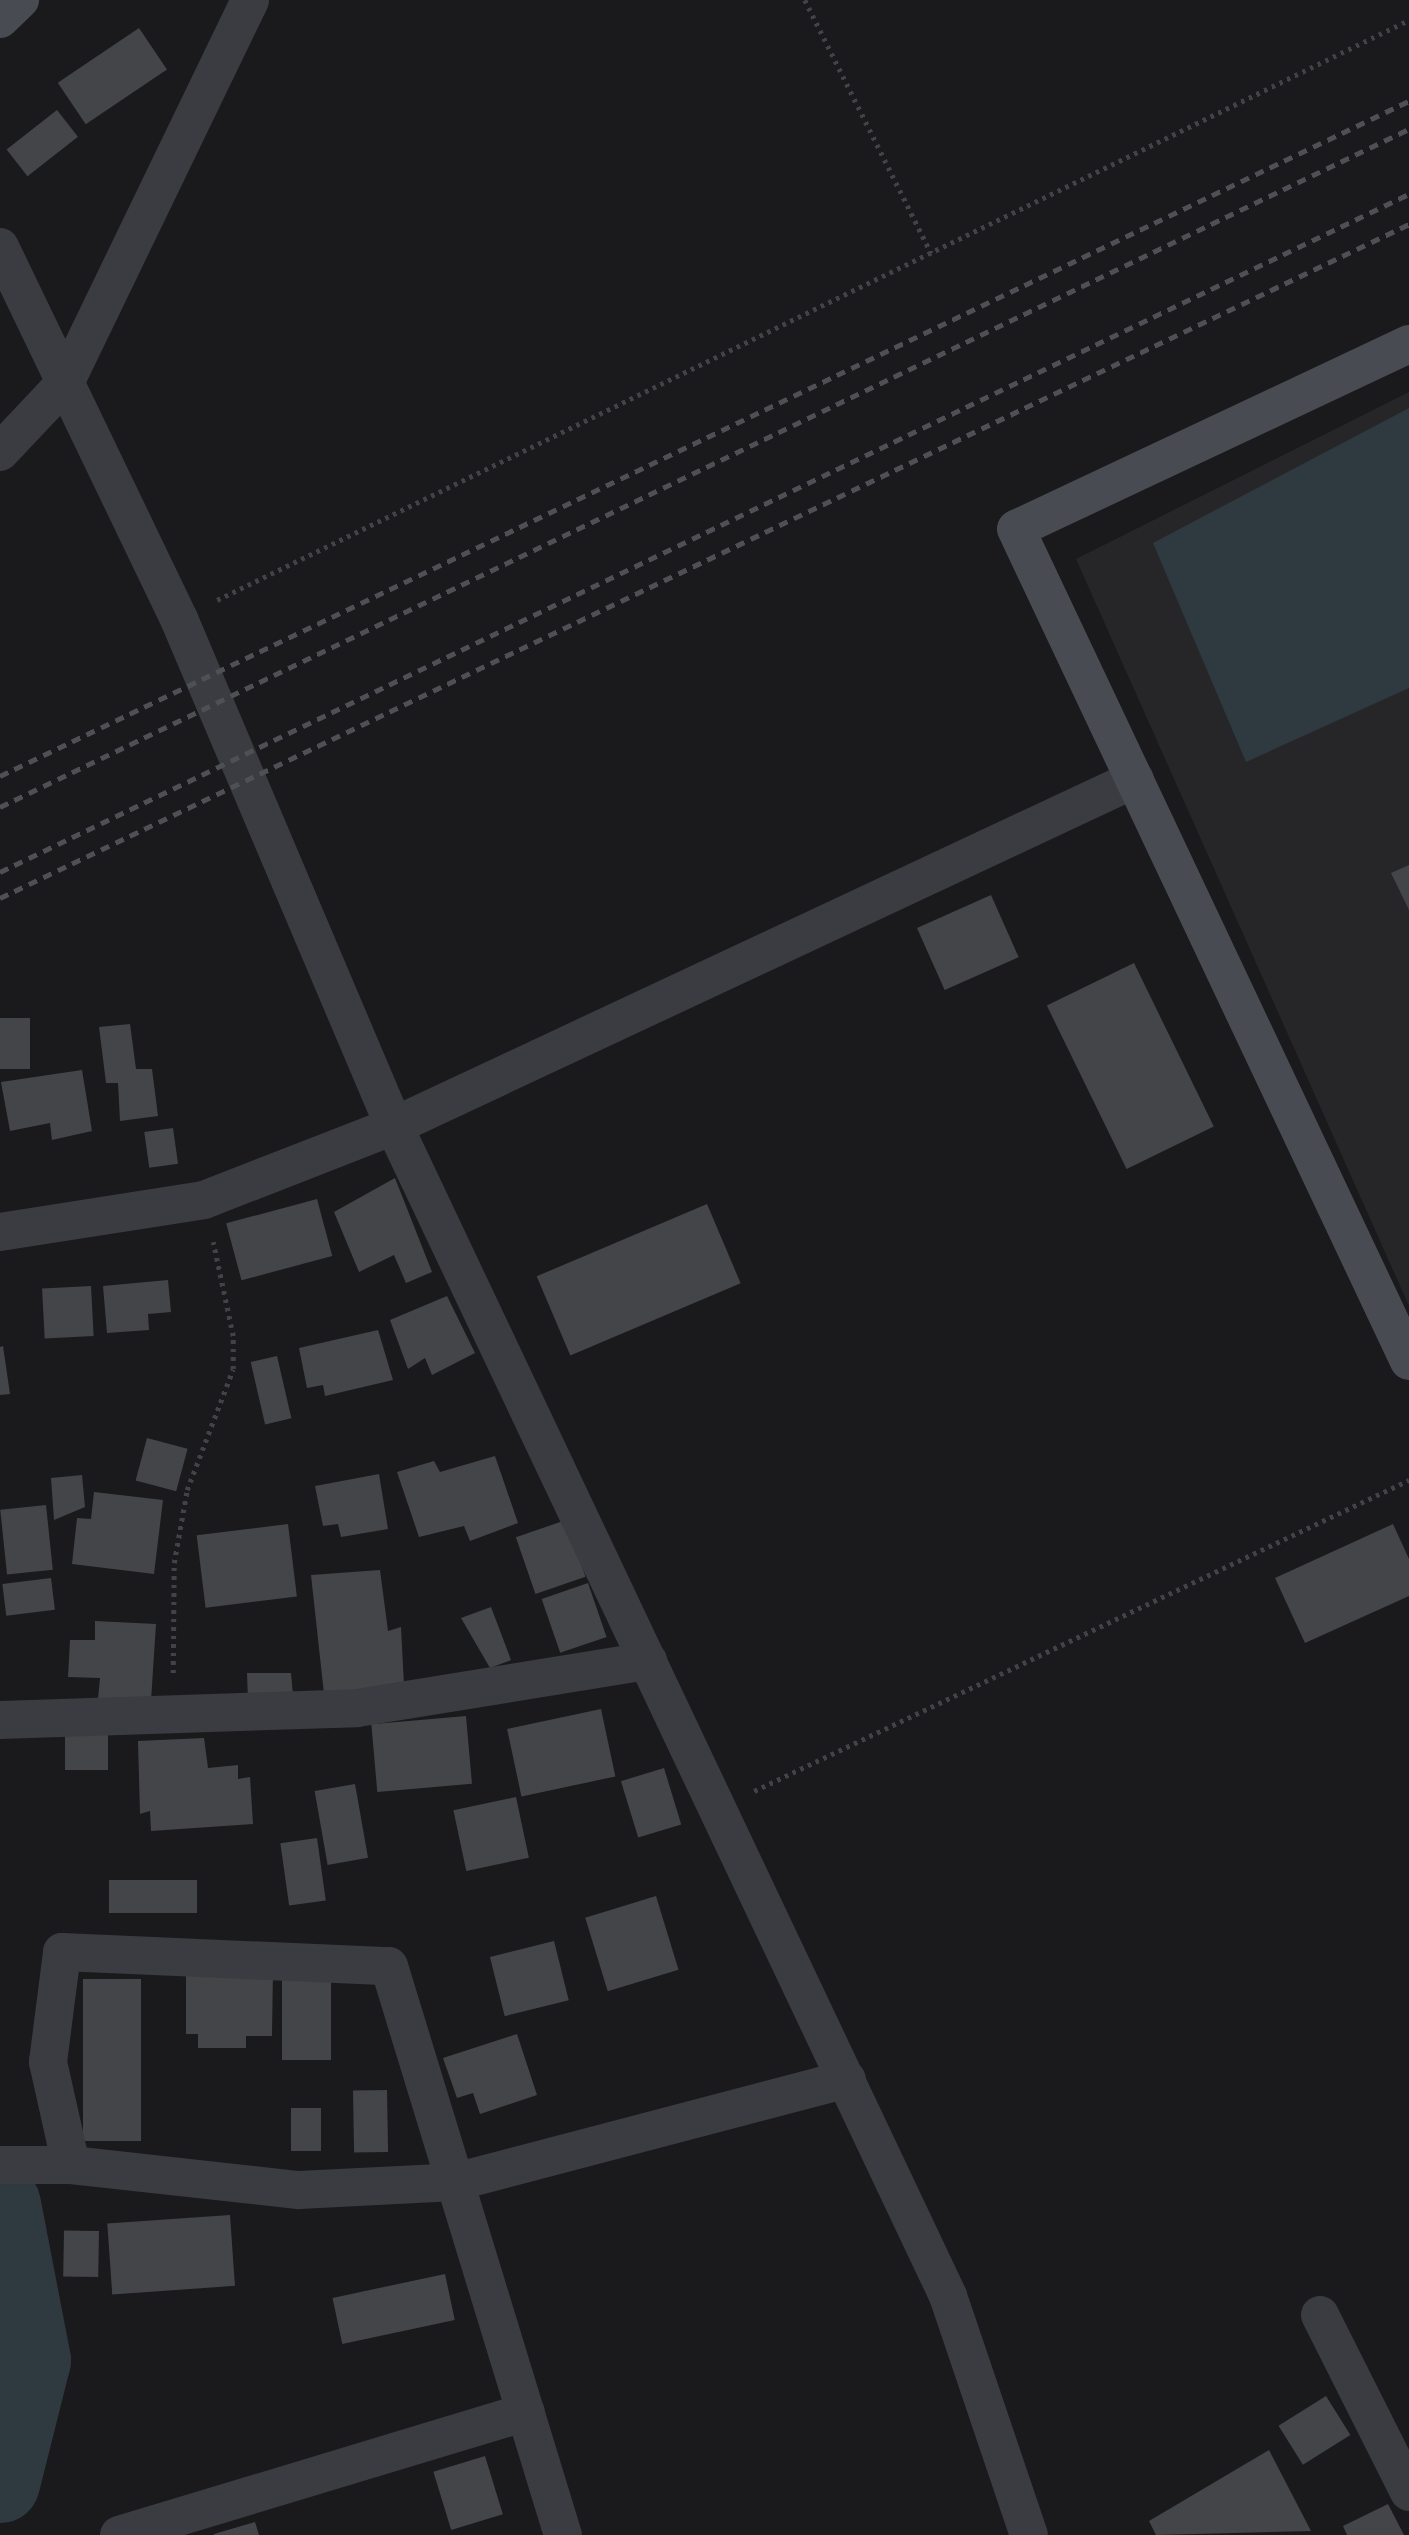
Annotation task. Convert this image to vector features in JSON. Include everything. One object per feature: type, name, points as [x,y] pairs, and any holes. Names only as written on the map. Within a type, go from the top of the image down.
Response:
[{"type":"street","points":[[0,19],[20,0]]},
{"type":"street","points":[[0,452],[65,383],[250,0]]},
{"type":"street","points":[[0,247],[179,619],[394,1126],[948,2296],[1029,2535]]},
{"type":"street","points":[[1409,344],[1016,530],[1409,1361]]},
{"type":"street","points":[[0,1232],[204,1200],[394,1126],[1135,779]]},
{"type":"street","points":[[0,1720],[357,1708],[648,1661]]},
{"type":"street","points":[[71,2165],[48,2062],[62,1952],[389,1966],[564,2535]]},
{"type":"street","points":[[0,2165],[71,2165],[299,2190],[455,2182],[847,2079]]},
{"type":"street","points":[[1320,2315],[1409,2492]]},
{"type":"street","points":[[119,2535],[526,2412]]},
{"type":"path","points":[[805,0],[931,253]]},
{"type":"path","points":[[179,619],[1409,20]]},
{"type":"path","points":[[172,1714],[174,1563],[187,1490],[233,1369],[233,1336],[204,1200]]},
{"type":"path","points":[[718,1808],[1409,1480]]},
{"type":"shaded area","points":[[1409,392],[1409,1306],[1076,559]]},
{"type":"shaded area","points":[[1409,408],[1409,688],[1246,762],[1153,543]]},
{"type":"building","points":[[139,28],[167,69],[86,124],[58,83]]},
{"type":"building","points":[[57,110],[78,137],[27,176],[7,149]]},
{"type":"building","points":[[1409,865],[1409,910],[1391,873]]},
{"type":"building","points":[[991,895],[1019,957],[945,990],[917,928]]},
{"type":"building","points":[[1134,963],[1214,1127],[1127,1169],[1047,1006]]},
{"type":"building","points":[[0,1018],[30,1018],[30,1069],[0,1069]]},
{"type":"building","points":[[130,1024],[136,1069],[152,1069],[158,1116],[120,1121],[118,1083],[106,1083],[99,1027]]},
{"type":"building","points":[[82,1070],[92,1131],[52,1140],[50,1123],[10,1131],[1,1082]]},
{"type":"building","points":[[173,1128],[178,1164],[149,1168],[144,1132]]},
{"type":"building","points":[[395,1178],[432,1272],[406,1283],[394,1255],[359,1272],[334,1212]]},
{"type":"building","points":[[317,1199],[332,1256],[241,1280],[226,1223]]},
{"type":"building","points":[[707,1204],[741,1283],[570,1355],[537,1276]]},
{"type":"building","points":[[168,1280],[171,1312],[148,1314],[149,1330],[107,1333],[103,1286]]},
{"type":"building","points":[[91,1286],[94,1336],[45,1338],[42,1289]]},
{"type":"building","points":[[447,1296],[475,1353],[432,1375],[425,1358],[408,1369],[390,1320]]},
{"type":"building","points":[[378,1330],[393,1380],[325,1396],[323,1385],[307,1388],[299,1348]]},
{"type":"building","points":[[3,1346],[10,1394],[0,1395],[0,1347]]},
{"type":"building","points":[[277,1356],[291,1418],[265,1424],[251,1362]]},
{"type":"building","points":[[147,1438],[188,1449],[176,1491],[136,1481]]},
{"type":"building","points":[[495,1456],[518,1523],[470,1541],[464,1526],[419,1537],[397,1472],[434,1461],[440,1472]]},
{"type":"building","points":[[379,1474],[388,1529],[341,1537],[338,1524],[323,1526],[315,1486]]},
{"type":"building","points":[[82,1475],[85,1507],[54,1520],[51,1478]]},
{"type":"building","points":[[94,1492],[163,1500],[154,1574],[72,1564],[77,1518],[91,1519]]},
{"type":"building","points":[[46,1505],[53,1570],[7,1574],[0,1510]]},
{"type":"building","points":[[566,1520],[586,1577],[535,1594],[516,1537]]},
{"type":"building","points":[[288,1524],[297,1596],[206,1608],[197,1535]]},
{"type":"building","points":[[1393,1524],[1409,1559],[1409,1596],[1305,1643],[1275,1578]]},
{"type":"building","points":[[380,1570],[388,1631],[401,1627],[404,1685],[324,1694],[311,1575]]},
{"type":"building","points":[[51,1578],[55,1610],[6,1616],[2,1584]]},
{"type":"building","points":[[588,1583],[607,1637],[560,1653],[542,1599]]},
{"type":"building","points":[[491,1607],[511,1660],[490,1668],[461,1618]]},
{"type":"building","points":[[95,1621],[156,1624],[151,1701],[98,1699],[100,1678],[68,1677],[70,1640],[95,1640]]},
{"type":"building","points":[[247,1673],[291,1673],[293,1696],[248,1700]]},
{"type":"building","points":[[601,1709],[615,1776],[521,1796],[507,1729]]},
{"type":"building","points":[[466,1716],[472,1784],[377,1792],[371,1724]]},
{"type":"building","points":[[65,1730],[108,1730],[108,1770],[65,1770]]},
{"type":"building","points":[[204,1738],[208,1768],[238,1765],[238,1779],[250,1777],[253,1824],[151,1831],[150,1811],[140,1814],[138,1741]]},
{"type":"building","points":[[664,1768],[681,1824],[638,1838],[621,1781]]},
{"type":"building","points":[[355,1784],[368,1858],[328,1865],[315,1791]]},
{"type":"building","points":[[516,1797],[529,1858],[466,1871],[453,1810]]},
{"type":"building","points":[[317,1838],[326,1900],[289,1906],[280,1843]]},
{"type":"building","points":[[109,1880],[197,1880],[197,1913],[109,1913]]},
{"type":"building","points":[[656,1896],[679,1970],[608,1991],[585,1918]]},
{"type":"building","points":[[554,1941],[569,2000],[505,2016],[490,1957]]},
{"type":"building","points":[[186,1967],[273,1968],[272,2036],[246,2036],[246,2048],[198,2048],[198,2034],[186,2034]]},
{"type":"building","points":[[282,1977],[331,1977],[331,2060],[282,2060]]},
{"type":"building","points":[[83,1979],[141,1979],[141,2141],[83,2141]]},
{"type":"building","points":[[517,2034],[537,2095],[480,2114],[473,2093],[457,2098],[443,2058]]},
{"type":"building","points":[[387,2090],[388,2152],[354,2153],[353,2091]]},
{"type":"building","points":[[291,2108],[321,2108],[321,2151],[291,2151]]},
{"type":"building","points":[[230,2215],[235,2286],[112,2294],[107,2224]]},
{"type":"building","points":[[64,2230],[99,2231],[98,2277],[63,2276]]},
{"type":"building","points":[[445,2274],[455,2320],[342,2344],[333,2298]]},
{"type":"building","points":[[1326,2396],[1350,2435],[1303,2465],[1279,2426]]},
{"type":"building","points":[[1269,2450],[1311,2531],[1156,2535],[1149,2521]]},
{"type":"building","points":[[485,2456],[503,2514],[451,2530],[433,2472]]},
{"type":"building","points":[[1388,2504],[1404,2535],[1347,2535],[1343,2526]]},
{"type":"building","points":[[255,2522],[259,2535],[214,2535],[214,2534]]},
{"type":"waterway","points":[[0,2483],[31,2360],[1,2204]]},
{"type":"railway","points":[[0,776],[1409,101]]},
{"type":"railway","points":[[0,807],[1409,129]]},
{"type":"railway","points":[[0,872],[1409,194]]},
{"type":"railway","points":[[0,898],[1409,224]]}]
